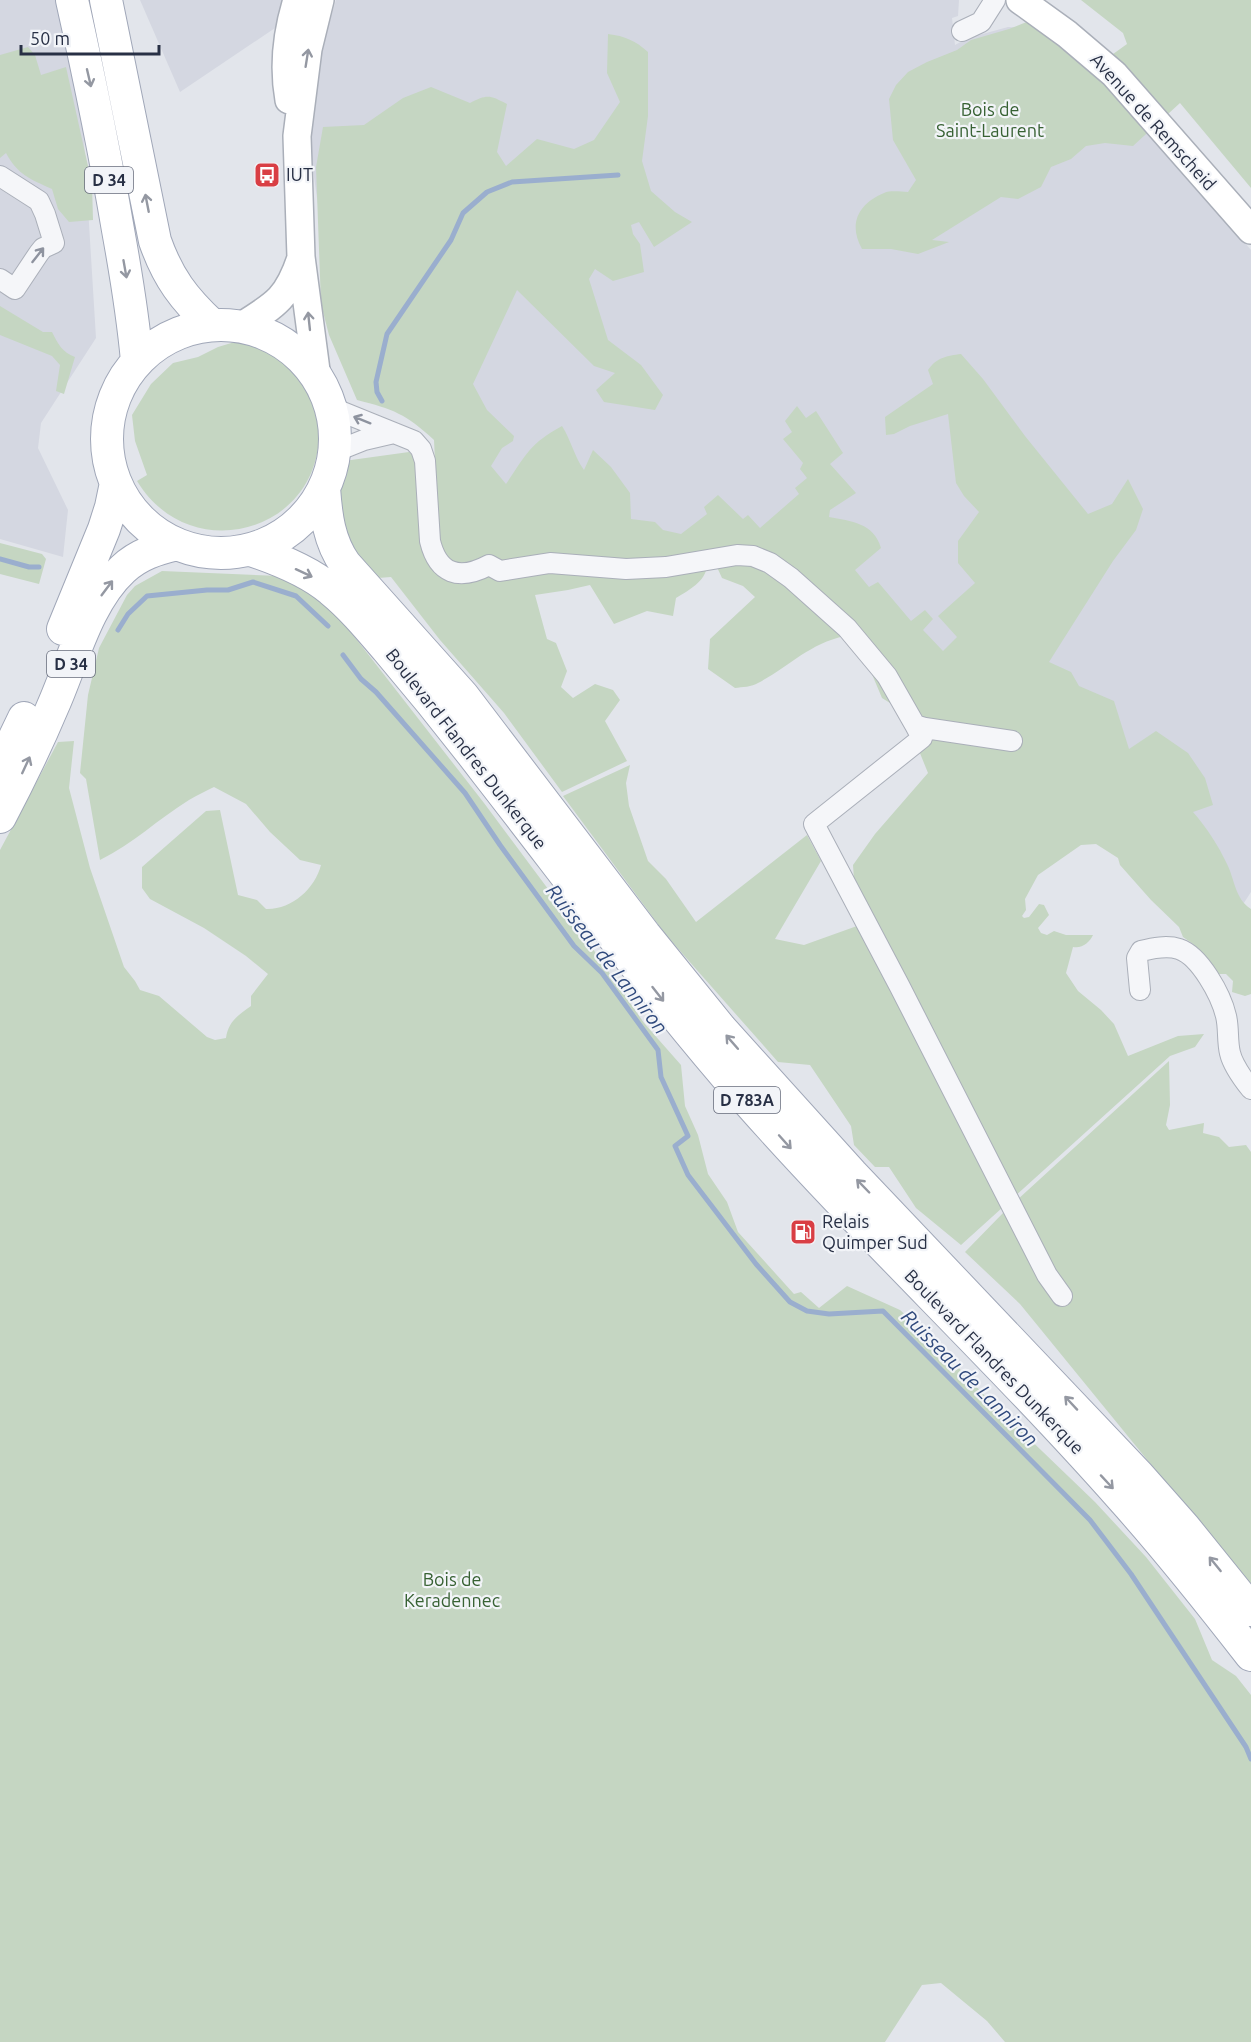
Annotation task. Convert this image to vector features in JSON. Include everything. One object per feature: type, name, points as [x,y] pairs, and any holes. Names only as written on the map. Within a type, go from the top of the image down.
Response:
[{"type":"main road","name":"D 34","points":[[72,0],[110,182],[133,314],[137,361]]},
{"type":"main road","name":"D 34","points":[[106,0],[154,241],[163,265],[175,285],[212,325]]},
{"type":"main road","points":[[212,325],[243,325],[263,332],[285,344],[303,360],[317,378],[330,407],[335,435],[334,452],[324,488],[311,509],[294,527],[274,541],[251,550],[213,553],[195,550],[157,534],[140,520],[126,503],[109,462],[108,419],[114,398],[124,378],[137,361],[153,347],[171,336],[212,325]]},
{"type":"main road","name":"D 34","points":[[0,768],[67,621],[104,529],[116,483]]},
{"type":"main road","name":"Boulevard Flandres Dunkerque","points":[[324,488],[328,529],[338,554],[345,564],[463,696],[708,1014],[852,1174],[1139,1476],[1184,1527],[1251,1610]]},
{"type":"main road","name":"D 34","points":[[0,818],[53,706],[101,596],[131,562],[155,549],[177,544]]},
{"type":"main road","name":"Boulevard Flandres Dunkerque","points":[[251,550],[321,582],[357,615],[421,688],[675,1017],[797,1156],[1120,1496],[1178,1563],[1251,1655]]},
{"type":"street","points":[[297,0],[290,25],[287,62],[288,92],[297,136]]},
{"type":"street","points":[[317,378],[301,257],[297,136],[308,49],[320,0]]},
{"type":"street","points":[[962,31],[981,22],[995,0]]},
{"type":"street","name":"Avenue de Remscheid","points":[[1020,0],[1075,40],[1114,74],[1251,230]]},
{"type":"street","name":"Avenue de Remscheid","points":[[1047,0],[1096,40],[1134,77],[1251,212]]},
{"type":"street","points":[[0,176],[39,201],[54,243],[43,248],[15,289],[0,279]]},
{"type":"street","points":[[243,325],[279,301],[295,276],[301,257]]},
{"type":"street","points":[[330,407],[414,441],[423,454],[426,470],[430,541],[434,554],[443,568],[464,574],[478,571],[489,565],[501,571],[550,563],[626,569],[666,567],[737,555],[753,555],[770,563],[791,578],[847,628],[887,676],[922,738],[814,824],[1047,1275],[1062,1296]]},
{"type":"street","points":[[334,452],[364,440],[394,433]]},
{"type":"street","points":[[915,725],[1012,741]]},
{"type":"street","points":[[1140,990],[1137,958],[1142,951],[1173,947],[1187,953],[1204,971],[1216,992],[1226,1014],[1229,1052],[1251,1089]]},
{"type":"shaded area","points":[[0,0],[56,0],[83,126],[96,338],[41,423],[38,448],[68,510],[63,557],[0,539]]},
{"type":"shaded area","points":[[140,0],[286,0],[278,26],[180,92]]},
{"type":"shaded area","points":[[336,0],[959,0],[958,16],[952,18],[955,45],[968,38],[1008,27],[1030,28],[1110,85],[1251,250],[1251,892],[1227,929],[770,528],[633,565],[446,454],[333,310],[310,149],[314,75]]},
{"type":"green space","name":"Bois de Saint-Laurent","points":[[1081,0],[1251,0],[1251,188],[1180,103],[1133,146],[1105,143],[1086,146],[1071,159],[1051,167],[1041,187],[1018,199],[1001,197],[932,240],[949,242],[918,254],[891,249],[862,249],[858,240],[856,223],[862,209],[884,193],[908,192],[916,180],[893,140],[889,99],[896,85],[908,72],[957,50],[971,40],[1034,19],[1095,67],[1127,44],[1123,33]]},
{"type":"green space","points":[[608,34],[630,40],[648,52],[648,116],[642,161],[651,191],[675,212],[692,222],[654,247],[639,222],[631,225],[633,234],[640,244],[644,272],[613,281],[595,269],[589,279],[608,340],[641,365],[663,395],[655,410],[604,402],[596,390],[615,373],[594,366],[517,290],[473,384],[487,410],[514,436],[513,441],[502,448],[491,466],[506,484],[535,445],[562,426],[584,470],[593,450],[611,467],[630,493],[631,519],[655,522],[663,530],[681,534],[707,514],[704,507],[718,495],[743,519],[748,515],[760,528],[799,494],[795,488],[807,478],[800,469],[803,463],[783,439],[792,432],[785,421],[797,406],[806,418],[816,411],[843,453],[830,464],[856,493],[830,510],[829,517],[853,522],[867,528],[878,540],[881,548],[855,570],[869,587],[878,582],[911,621],[925,610],[933,619],[923,630],[943,651],[957,637],[938,616],[975,583],[958,563],[958,541],[979,512],[964,496],[956,483],[948,414],[886,435],[885,417],[933,384],[928,370],[935,362],[961,354],[1088,514],[1112,504],[1128,479],[1143,509],[1136,530],[1113,561],[1049,662],[1071,672],[1079,686],[1114,701],[1129,749],[1156,731],[1188,753],[1205,778],[1213,805],[1193,812],[1216,843],[1227,864],[1238,895],[1251,909],[1251,994],[1245,996],[1232,992],[1233,981],[1226,974],[1215,974],[1193,944],[1183,937],[1179,927],[1120,865],[1118,858],[1096,844],[1081,845],[1038,875],[1025,899],[1026,910],[1022,916],[1029,917],[1039,904],[1044,905],[1049,915],[1038,928],[1041,933],[1047,935],[1054,931],[1066,935],[1093,935],[1080,947],[1073,947],[1066,973],[1078,991],[1114,1024],[1128,1056],[1178,1036],[1204,1034],[1195,1047],[1170,1056],[961,1245],[916,1208],[889,1167],[875,1167],[854,1145],[851,1126],[810,1065],[778,1062],[666,935],[563,796],[630,765],[626,783],[629,806],[648,861],[666,879],[696,922],[807,835],[821,861],[775,939],[804,945],[857,926],[853,865],[875,834],[928,773],[903,711],[882,698],[866,660],[845,636],[820,644],[756,684],[735,688],[708,669],[710,639],[755,597],[743,586],[722,578],[716,565],[707,566],[700,581],[676,598],[673,616],[647,611],[614,624],[590,585],[535,595],[547,639],[556,643],[567,671],[561,687],[573,698],[595,684],[613,690],[620,700],[605,721],[627,761],[562,792],[504,713],[440,640],[391,577],[378,578],[347,545],[336,482],[344,461],[409,452],[421,464],[435,461],[434,440],[415,424],[398,414],[357,400],[329,335],[321,304],[316,167],[323,127],[364,125],[403,98],[431,87],[470,103],[488,97],[507,104],[497,152],[506,166],[537,139],[574,149],[594,140],[620,102],[607,73]]},
{"type":"green space","points":[[28,47],[35,55],[41,75],[66,67],[92,184],[93,220],[69,222],[58,209],[52,189],[20,171],[6,153],[0,158],[0,55]]},
{"type":"green space","points":[[0,306],[43,332],[52,332],[61,347],[75,357],[64,394],[56,391],[60,365],[52,356],[0,335]]},
{"type":"green space","points":[[238,341],[261,348],[282,360],[298,377],[310,398],[319,434],[313,468],[298,495],[275,515],[247,527],[218,530],[188,524],[160,508],[137,481],[147,475],[135,441],[132,415],[151,384],[173,363],[198,357],[218,347]]},
{"type":"green space","points":[[0,543],[42,554],[46,559],[39,584],[0,574]]},
{"type":"green space","name":"Bois de Keradennec","points":[[162,571],[280,576],[302,586],[324,602],[343,622],[484,803],[595,952],[644,1023],[681,1065],[685,1106],[698,1135],[708,1174],[727,1202],[738,1232],[794,1294],[801,1292],[819,1308],[847,1286],[900,1310],[928,1335],[986,1397],[1095,1502],[1146,1557],[1195,1619],[1212,1660],[1236,1676],[1251,1695],[1251,2042],[1005,2042],[987,2021],[941,1983],[922,1985],[885,2042],[0,2042],[0,850],[58,742],[74,741],[69,788],[90,868],[124,967],[140,990],[159,996],[207,1037],[215,1040],[226,1038],[231,1023],[251,1006],[251,996],[268,974],[204,928],[150,899],[142,888],[142,867],[206,811],[220,810],[238,895],[257,900],[266,909],[284,906],[308,890],[321,865],[300,860],[270,832],[246,804],[214,787],[189,800],[123,847],[100,860],[86,779],[80,773],[88,695],[99,648],[127,595],[135,586]]},
{"type":"green space","points":[[1169,1061],[1170,1105],[1166,1125],[1169,1130],[1204,1123],[1203,1133],[1219,1137],[1229,1147],[1246,1145],[1251,1152],[1251,1587],[1020,1304],[965,1252],[1003,1213]]},
{"type":"waterway","points":[[382,401],[377,392],[376,382],[387,334],[451,240],[463,213],[487,192],[512,182],[618,175]]},
{"type":"waterway","name":"Ruisseau de Lanniron","points":[[0,559],[29,567],[39,567]]},
{"type":"waterway","name":"Ruisseau de Lanniron","points":[[118,630],[128,614],[147,596],[228,590],[253,582],[296,596],[328,626]]},
{"type":"waterway","name":"Ruisseau de Lanniron","points":[[343,655],[361,679],[376,692],[465,793],[574,946],[602,973],[658,1050],[661,1077],[688,1136],[675,1146],[688,1175],[756,1264],[790,1302],[807,1311],[829,1314],[883,1311],[1090,1520],[1131,1574],[1246,1747],[1251,1759]]},
{"type":"place","name":"IUT","points":[[267,175]]},
{"type":"place","name":"Relais Quimper Sud","points":[[803,1232]]}]
